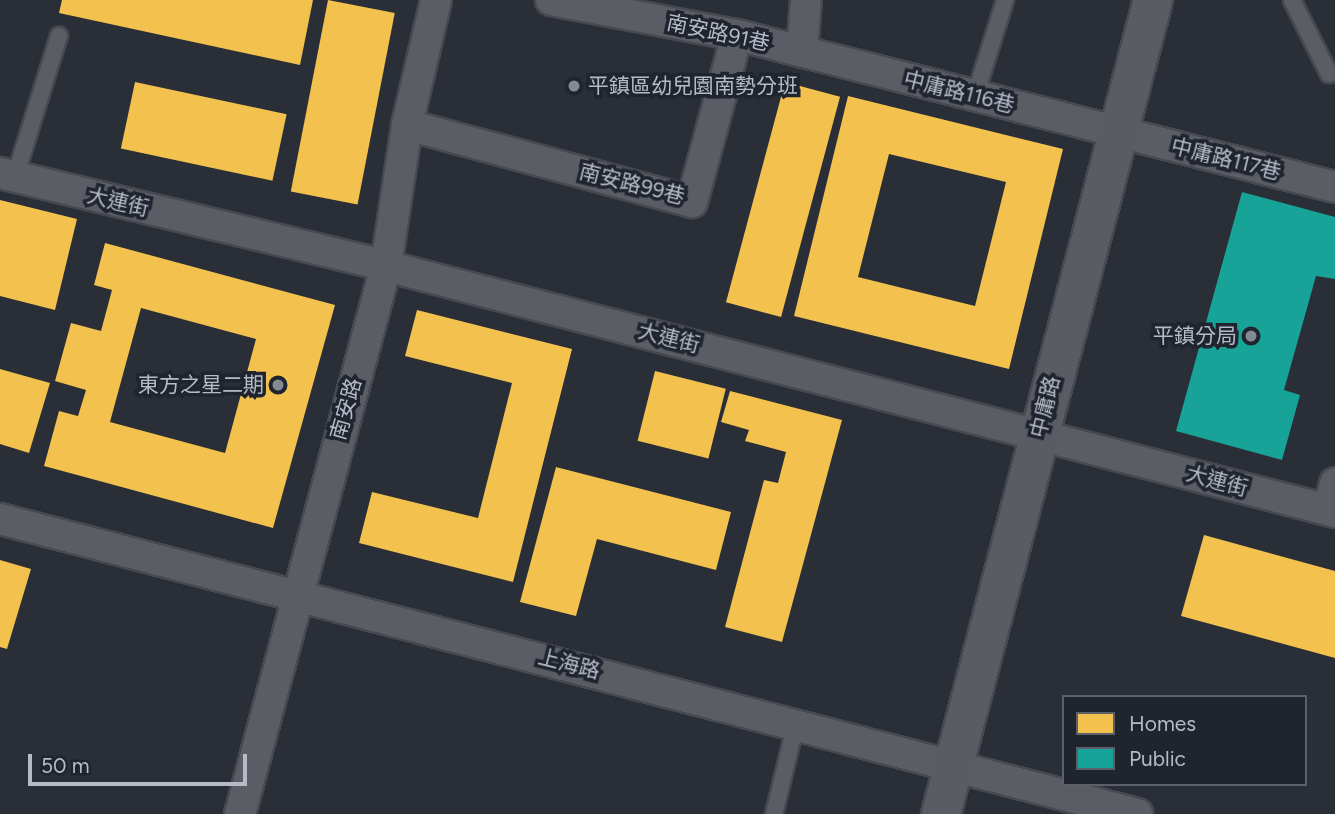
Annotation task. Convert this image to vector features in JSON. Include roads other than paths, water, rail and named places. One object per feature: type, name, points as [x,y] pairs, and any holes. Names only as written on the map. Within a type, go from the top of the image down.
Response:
[{"type":"street","name":"南安路","points":[[240,814],[294,593],[386,266],[407,125],[436,0]]},
{"type":"street","name":"南安路91巷","points":[[551,0],[737,35],[802,52]]},
{"type":"street","points":[[802,52],[806,0]]},
{"type":"street","name":"中庸路","points":[[941,814],[1116,132],[1153,0]]},
{"type":"street","name":"南安路99巷","points":[[407,125],[692,202],[737,35]]},
{"type":"street","name":"中庸路116巷","points":[[802,52],[1116,132]]},
{"type":"street","name":"中庸路117巷","points":[[1116,132],[1335,187]]},
{"type":"street","name":"大連街","points":[[8,175],[386,266],[1038,433],[1333,502]]},
{"type":"street","name":"上海路","points":[[0,519],[796,723],[1137,814]]},
{"type":"lane","points":[[975,96],[1005,0]]},
{"type":"lane","points":[[1292,0],[1329,74]]},
{"type":"lane","points":[[8,175],[59,36]]},
{"type":"lane","points":[[774,814],[796,723]]},
{"type":"place","name":"平鎮區幼兒園南勢分班","points":[[574,86]]},
{"type":"place","name":"平鎮分局","points":[[1251,336]]},
{"type":"place","name":"東方之星二期","points":[[278,385]]}]
